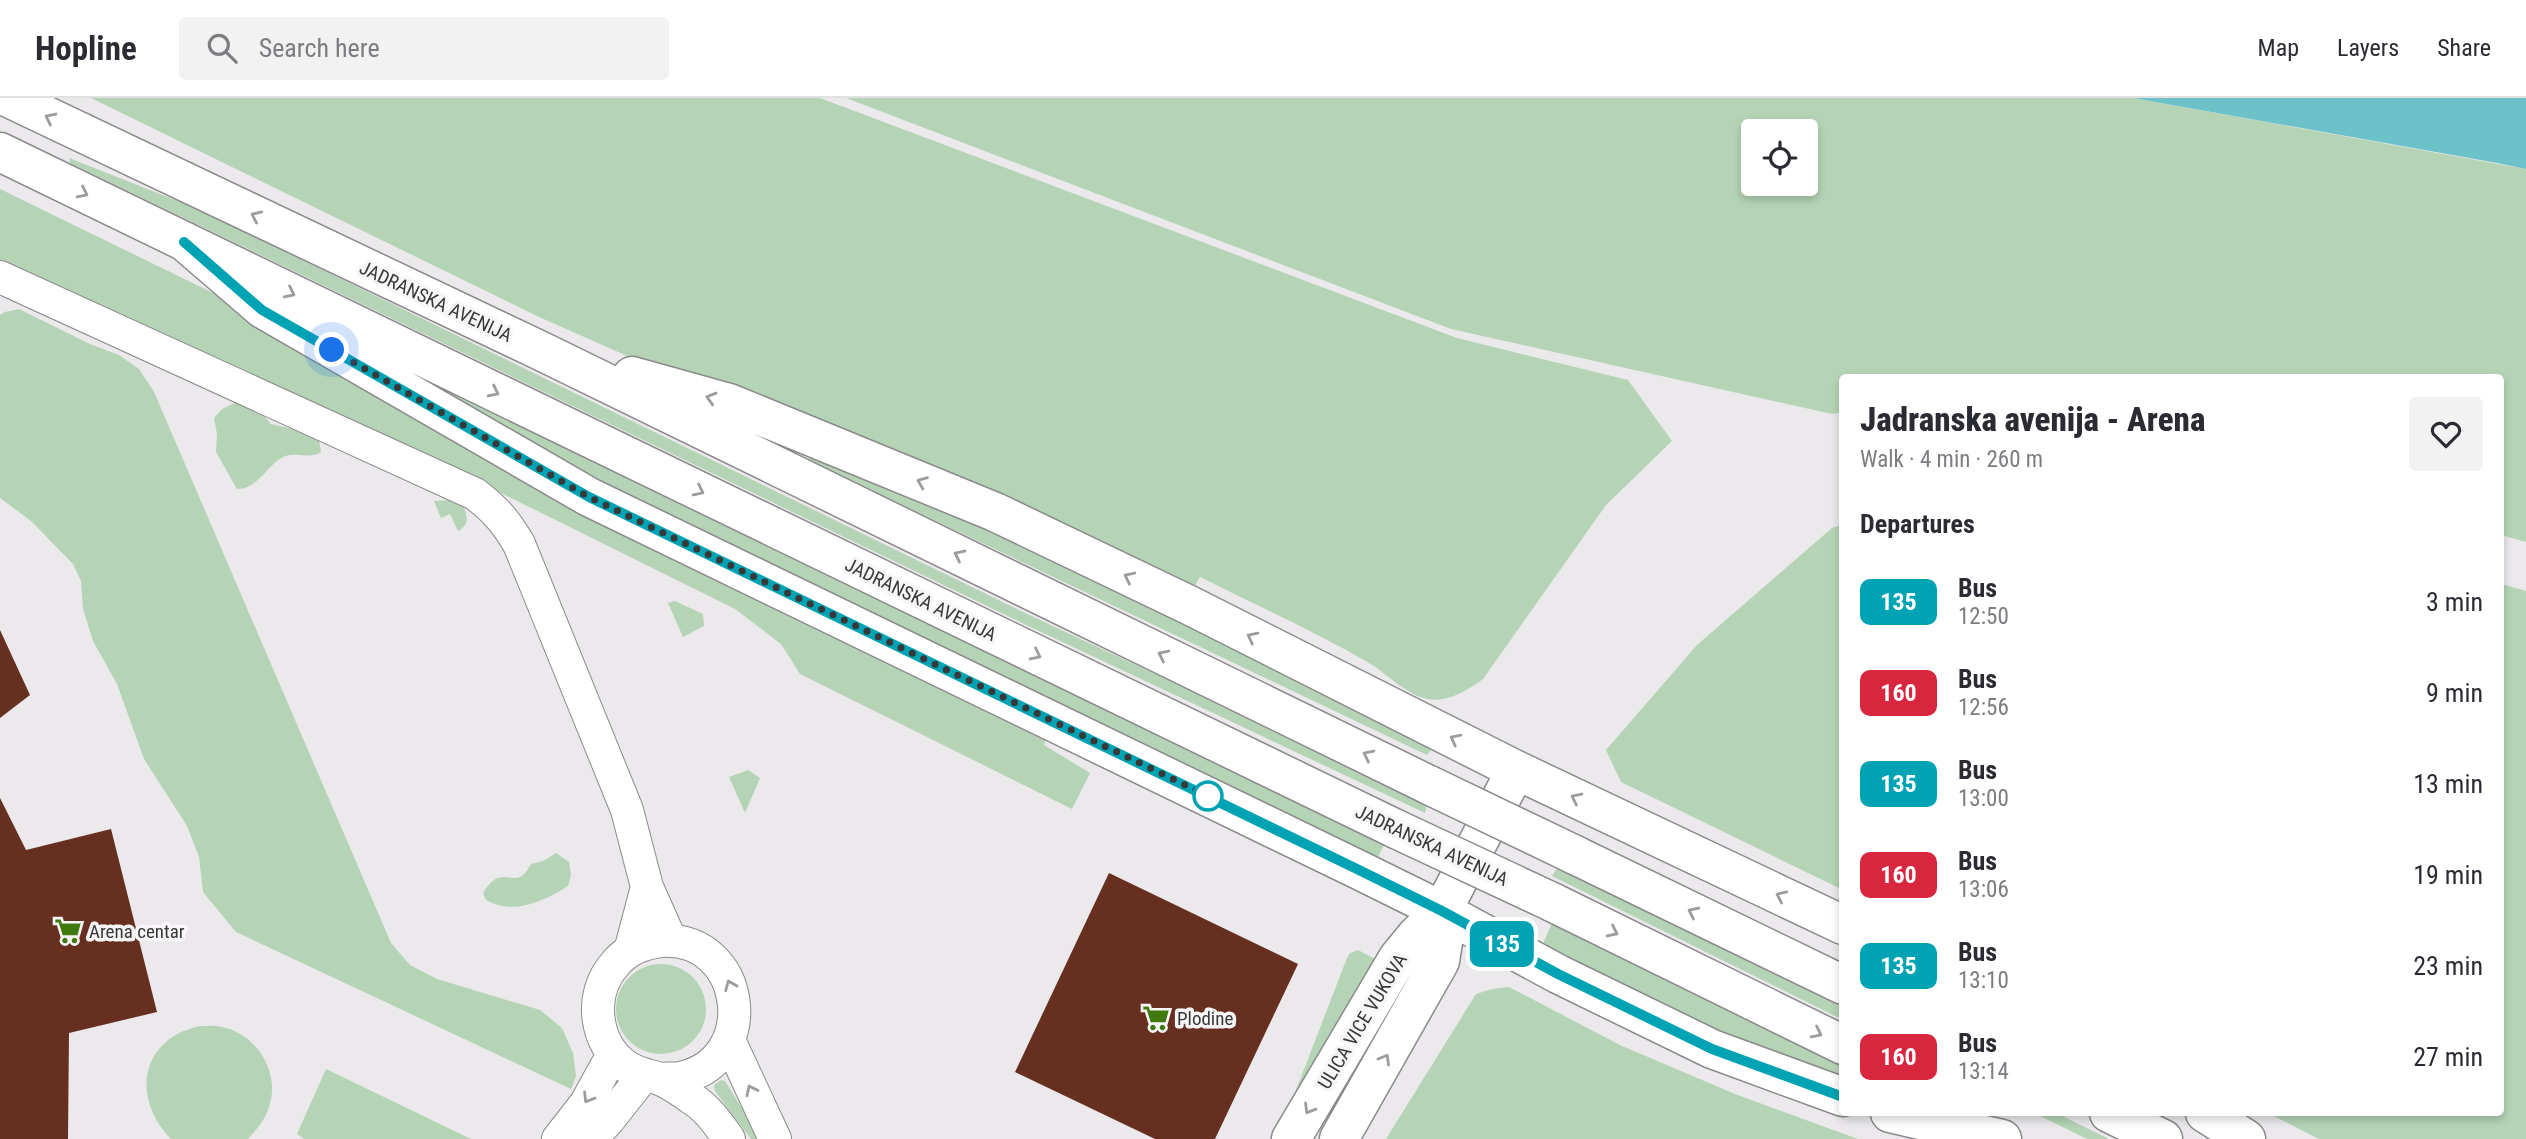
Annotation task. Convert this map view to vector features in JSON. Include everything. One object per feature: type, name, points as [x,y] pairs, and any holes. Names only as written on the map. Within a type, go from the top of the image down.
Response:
[{"type":"main road","name":"JADRANSKA AVENIJA","points":[[9,98],[539,350],[1839,983]]},
{"type":"main road","name":"JADRANSKA AVENIJA","points":[[0,152],[1839,1043]]},
{"type":"main road","points":[[184,242],[262,310],[589,497],[1442,911],[1558,974],[1712,1049],[1839,1096]]},
{"type":"main road","points":[[539,350],[729,403],[995,512],[1191,606],[1516,770],[1839,923]]},
{"type":"main road","name":"ULICA VICE VUKOVA","points":[[1291,1139],[1398,958],[1442,911],[1516,770]]},
{"type":"main road","name":"ULICA VICE VUKOVA","points":[[1339,1139],[1440,961],[1446,930],[1442,911]]},
{"type":"main road","points":[[1903,1116],[2002,1139]]},
{"type":"main road","points":[[1987,1116],[2034,1139]]},
{"type":"main road","points":[[2115,1116],[2163,1139]]},
{"type":"main road","points":[[2210,1116],[2246,1139]]},
{"type":"street","points":[[0,277],[474,494],[505,520],[519,544],[604,751],[627,810],[647,887],[671,941]]},
{"type":"street","points":[[630,951],[647,887]]},
{"type":"street","points":[[590,1139],[651,1077],[680,1078],[700,1070],[717,1057],[729,1040],[735,1018],[734,995],[726,974],[711,957],[691,945],[671,941],[650,942],[630,951],[616,962],[599,994],[597,1015],[602,1036],[613,1054],[627,1067],[651,1077],[696,1101],[719,1124],[729,1139]]},
{"type":"street","points":[[729,1040],[775,1139]]},
{"type":"street","points":[[558,1139],[586,1103],[613,1054]]},
{"type":"green space","points":[[91,98],[820,98],[1457,338],[1628,380],[1672,441],[1606,505],[1483,679],[1450,697],[1428,699],[1405,689],[1369,663],[1327,640],[1200,577],[1194,587],[711,387],[625,355],[539,317]]},
{"type":"green space","points":[[846,98],[2133,98],[2526,169],[2526,542],[2504,536],[2504,374],[1839,374],[1839,413],[1832,414],[1451,329]]},
{"type":"green space","points":[[69,158],[198,209],[1023,612],[1428,802],[1425,813],[1022,623],[70,163]]},
{"type":"green space","points":[[0,189],[205,289],[1047,735],[1044,745],[1090,773],[1072,809],[800,674],[781,644],[735,609],[479,482],[0,260]]},
{"type":"green space","points":[[19,309],[90,344],[119,355],[139,369],[154,392],[391,943],[410,965],[437,979],[540,1010],[562,1028],[573,1053],[576,1076],[571,1089],[236,932],[203,892],[199,857],[187,826],[144,759],[117,684],[93,641],[83,609],[81,581],[73,564],[31,521],[0,498],[0,315]]},
{"type":"green space","points":[[441,386],[901,610],[1386,841],[1374,865],[562,466],[435,393]]},
{"type":"green space","points":[[237,402],[259,410],[271,424],[307,432],[319,439],[321,452],[283,457],[251,485],[237,489],[216,452],[214,418],[222,409]]},
{"type":"green space","points":[[813,449],[1435,745],[1427,755],[808,460]]},
{"type":"green space","points":[[451,500],[464,507],[466,515],[466,524],[458,531],[450,514],[441,518],[434,501]]},
{"type":"green space","points":[[1839,525],[1839,888],[1621,782],[1606,750],[1697,645],[1832,528]]},
{"type":"green space","points":[[2504,585],[2526,591],[2526,1139],[2319,1139],[2274,1116],[2504,1116]]},
{"type":"green space","points":[[675,601],[703,614],[704,626],[683,637],[668,603]]},
{"type":"green space","points":[[748,770],[760,778],[745,813],[729,777]]},
{"type":"green space","points":[[556,853],[569,862],[571,875],[568,886],[549,897],[518,907],[497,905],[486,900],[483,893],[497,878],[520,877],[531,864]]},
{"type":"green space","points":[[1558,867],[1839,1006],[1839,1018],[1552,876]]},
{"type":"green space","points":[[1553,921],[1839,1062],[1839,1076],[1759,1052],[1541,948]]},
{"type":"green space","points":[[1358,950],[1381,962],[1291,1103],[1347,958],[1350,953]]},
{"type":"green space","points":[[661,964],[678,968],[693,977],[702,992],[706,1009],[702,1026],[693,1041],[678,1050],[661,1054],[644,1050],[629,1041],[620,1026],[616,1009],[620,992],[629,977],[644,968]]},
{"type":"green space","points":[[1509,987],[1620,1045],[1735,1094],[1858,1139],[1386,1139],[1476,994]]},
{"type":"green space","points":[[200,1026],[222,1027],[235,1031],[255,1046],[269,1069],[272,1094],[269,1107],[258,1128],[248,1139],[171,1139],[153,1112],[146,1083],[155,1055],[179,1033]]},
{"type":"green space","points":[[326,1069],[471,1139],[304,1139],[297,1134]]},
{"type":"green space","points":[[721,1080],[725,1081],[761,1139],[751,1139],[715,1091],[714,1085]]},
{"type":"green space","points":[[2040,1116],[2062,1116],[2109,1139],[2087,1139]]},
{"type":"water","points":[[2133,98],[2526,98],[2526,169],[2497,163]]},
{"type":"building","points":[[0,630],[30,695],[0,718]]},
{"type":"building","name":"Arena centar","points":[[0,798],[26,850],[111,829],[157,1012],[69,1033],[68,1139],[0,1139]]},
{"type":"building","name":"Plodine","points":[[1109,873],[1298,964],[1215,1139],[1155,1139],[1015,1072]]},
{"type":"bus line","name":"135","points":[[184,242],[262,310],[589,497],[1359,870],[1442,911],[1558,974],[1712,1049],[1839,1096]]},
{"type":"place","name":"Arena centar","points":[[68,931]]},
{"type":"place","name":"Plodine","points":[[1156,1018]]},
{"type":"route","points":[[332,350],[589,497],[1210,797],[1208,796]]}]
